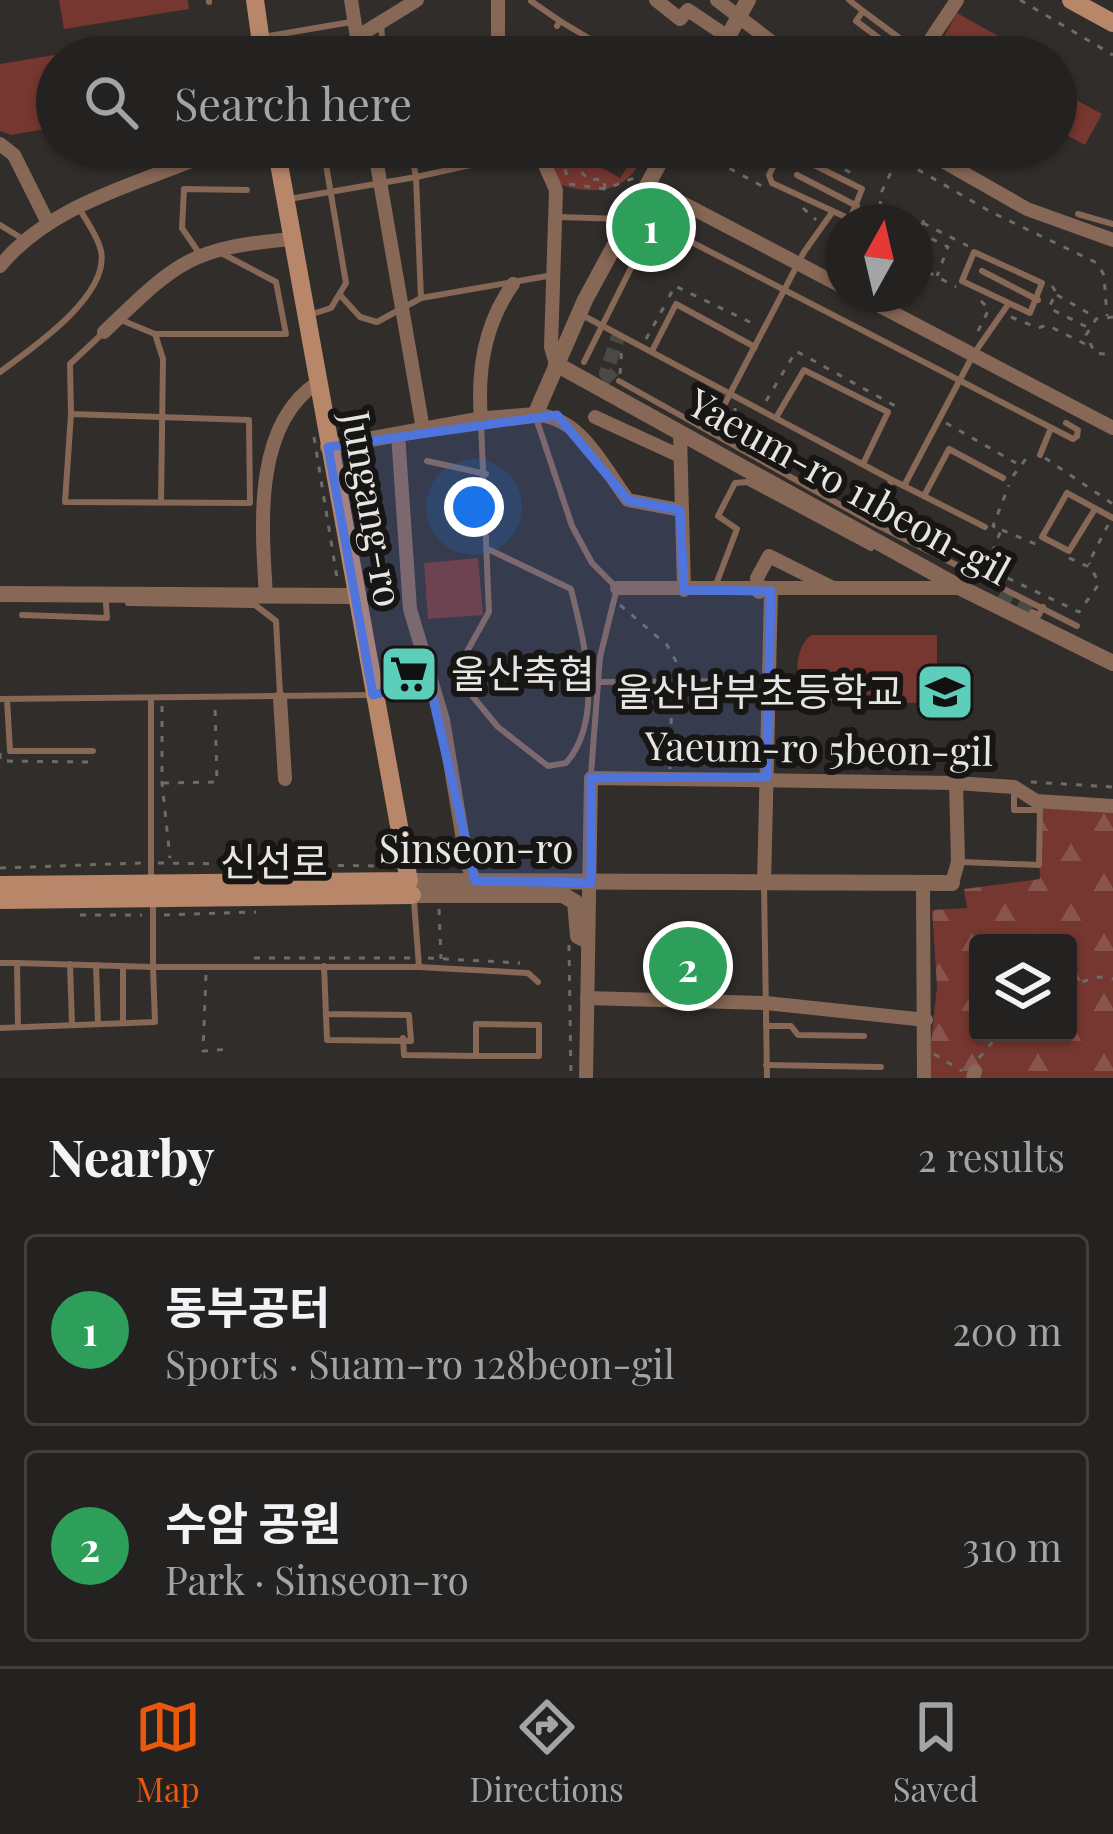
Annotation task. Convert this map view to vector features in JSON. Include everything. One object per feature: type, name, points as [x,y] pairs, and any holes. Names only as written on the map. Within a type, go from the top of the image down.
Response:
[{"type":"main road","points":[[255,0],[260,36]]},
{"type":"main road","points":[[1071,0],[1113,23]]},
{"type":"main road","name":"Jungang-ro","points":[[280,168],[412,894]]},
{"type":"main road","name":"Sinseon-ro","points":[[0,885],[152,898],[412,894]]},
{"type":"main road","points":[[0,900],[152,898]]},
{"type":"street","points":[[351,0],[357,36]]},
{"type":"street","points":[[356,29],[380,23],[417,0]]},
{"type":"street","points":[[498,0],[498,36]]},
{"type":"street","points":[[656,0],[680,19],[688,10],[727,36]]},
{"type":"street","points":[[717,0],[743,9],[770,36]]},
{"type":"street","points":[[933,36],[957,0]]},
{"type":"street","points":[[729,36],[743,9]]},
{"type":"street","points":[[0,144],[14,155],[48,224]]},
{"type":"street","points":[[0,266],[22,239],[48,224],[175,168]]},
{"type":"street","points":[[377,168],[399,314],[423,429]]},
{"type":"street","points":[[547,168],[556,190],[551,347],[556,364]]},
{"type":"street","points":[[535,415],[579,314],[657,168]]},
{"type":"street","points":[[955,168],[1027,209],[1113,240]]},
{"type":"street","points":[[648,185],[825,277]]},
{"type":"street","points":[[104,332],[163,274],[207,251],[292,239]]},
{"type":"street","points":[[481,419],[484,347],[500,303],[513,284]]},
{"type":"street","points":[[896,312],[973,348],[1113,428]]},
{"type":"street","name":"Yaeum-ro 11beon-gil","points":[[556,364],[961,588],[1113,663]]},
{"type":"street","points":[[266,596],[260,522],[268,471],[297,396],[317,383]]},
{"type":"street","points":[[328,447],[481,419],[557,416],[579,434],[628,500],[680,510]]},
{"type":"street","points":[[595,417],[680,456]]},
{"type":"street","points":[[680,433],[684,590]]},
{"type":"street","points":[[398,434],[410,609],[443,720],[467,864],[475,880]]},
{"type":"street","points":[[764,884],[771,681],[765,592],[757,578],[770,556],[815,586]]},
{"type":"street","points":[[615,594],[765,592],[815,586],[837,590],[915,583],[961,588]]},
{"type":"street","points":[[0,598],[354,596]]},
{"type":"street","points":[[373,694],[429,681]]},
{"type":"street","points":[[280,698],[285,779]]},
{"type":"street","points":[[586,1078],[591,778]]},
{"type":"street","name":"Yaeum-ro 5beon-gil","points":[[591,778],[1022,784],[1036,801],[1113,806]]},
{"type":"street","points":[[952,883],[958,862],[956,783]]},
{"type":"street","name":"Sinseon-ro","points":[[412,894],[475,880],[952,883]]},
{"type":"street","points":[[412,894],[558,895],[591,883]]},
{"type":"street","points":[[923,886],[924,1078]]},
{"type":"street","points":[[558,895],[575,902],[578,937],[586,940]]},
{"type":"street","points":[[587,998],[766,1003],[926,1020]]},
{"type":"lane","points":[[849,0],[897,36]]},
{"type":"lane","points":[[531,1],[581,36]]},
{"type":"lane","points":[[863,11],[856,21],[876,36]]},
{"type":"lane","points":[[380,23],[382,36]]},
{"type":"lane","points":[[319,36],[356,29]]},
{"type":"lane","points":[[353,36],[356,29]]},
{"type":"lane","points":[[305,316],[320,314],[340,296],[346,283],[326,168]]},
{"type":"lane","points":[[414,168],[421,298]]},
{"type":"lane","points":[[285,200],[454,168]]},
{"type":"lane","points":[[772,168],[771,182],[825,211]]},
{"type":"lane","points":[[820,168],[862,189],[858,204]]},
{"type":"lane","points":[[796,175],[853,204]]},
{"type":"lane","points":[[118,319],[155,334],[286,334],[276,282],[207,251],[182,228],[184,189],[247,190]]},
{"type":"lane","points":[[0,372],[37,346],[98,280],[101,251],[79,208]]},
{"type":"lane","points":[[1078,214],[1113,224]]},
{"type":"lane","points":[[555,218],[599,215],[627,220]]},
{"type":"lane","points":[[687,221],[679,216],[671,232],[1073,439],[1078,430],[1066,423]]},
{"type":"lane","points":[[711,429],[798,263],[825,223]]},
{"type":"lane","points":[[0,225],[22,239]]},
{"type":"lane","points":[[584,362],[642,246]]},
{"type":"lane","points":[[974,252],[1042,283],[1027,315],[1007,306],[961,280],[974,252]]},
{"type":"lane","points":[[982,271],[1037,300]]},
{"type":"lane","points":[[340,296],[360,317],[377,322],[421,298],[553,275]]},
{"type":"lane","points":[[652,350],[676,304],[755,347]]},
{"type":"lane","points":[[904,485],[943,421],[973,348],[1007,306]]},
{"type":"lane","points":[[579,314],[985,526]]},
{"type":"lane","points":[[70,414],[249,419],[250,503],[65,502],[70,364],[104,332]]},
{"type":"lane","points":[[155,334],[164,359],[161,502]]},
{"type":"lane","points":[[777,416],[803,370],[888,412],[863,464]]},
{"type":"lane","points":[[620,378],[711,429],[868,534]]},
{"type":"lane","points":[[535,415],[572,526],[615,594],[598,682],[591,778]]},
{"type":"lane","points":[[579,434],[595,417]]},
{"type":"lane","points":[[481,419],[489,612],[465,655],[469,692],[498,727],[548,766],[566,763],[585,732],[587,679],[571,589],[490,550]]},
{"type":"lane","points":[[1040,455],[1052,428]]},
{"type":"lane","points":[[924,496],[949,449],[1003,478]]},
{"type":"lane","points":[[427,461],[486,474]]},
{"type":"lane","points":[[868,534],[892,480]]},
{"type":"lane","points":[[714,591],[737,529],[718,515],[735,483],[747,482],[1043,607],[1077,626]]},
{"type":"lane","points":[[1095,509],[1070,550],[1042,537],[1062,490],[1113,518]]},
{"type":"lane","points":[[0,598],[255,605],[276,621],[280,698]]},
{"type":"lane","points":[[22,615],[107,618],[106,603]]},
{"type":"lane","points":[[1032,612],[1040,615],[1043,607]]},
{"type":"lane","points":[[598,682],[771,681]]},
{"type":"lane","points":[[93,751],[10,752],[3,699],[373,694]]},
{"type":"lane","points":[[0,1028],[155,1022],[152,698]]},
{"type":"lane","points":[[958,862],[1039,865],[1040,810],[1014,810],[1022,784]]},
{"type":"lane","points":[[764,884],[766,1078]]},
{"type":"lane","points":[[412,894],[419,967]]},
{"type":"lane","points":[[0,963],[419,967],[528,973],[538,982]]},
{"type":"lane","points":[[17,963],[18,1027]]},
{"type":"lane","points":[[70,964],[72,1025]]},
{"type":"lane","points":[[96,965],[98,1024]]},
{"type":"lane","points":[[122,966],[123,1023]]},
{"type":"lane","points":[[324,967],[327,1040],[411,1041],[409,1015],[326,1014]]},
{"type":"lane","points":[[403,1039],[404,1055],[476,1056],[539,1056],[538,1025],[476,1024],[476,1056]]},
{"type":"lane","points":[[766,1026],[790,1026],[798,1035],[865,1036]]},
{"type":"lane","points":[[766,1065],[881,1067]]},
{"type":"path","points":[[1020,0],[1113,55]]},
{"type":"path","points":[[564,168],[570,184],[605,189],[628,184],[639,168]]},
{"type":"path","points":[[578,168],[589,180],[604,179],[605,189]]},
{"type":"path","points":[[730,168],[762,186]]},
{"type":"path","points":[[842,168],[852,174]]},
{"type":"path","points":[[880,204],[893,168]]},
{"type":"path","points":[[913,168],[1097,263],[1104,275],[1110,317],[1096,319],[1055,294]]},
{"type":"path","points":[[798,205],[816,215],[814,223]]},
{"type":"path","points":[[933,227],[966,247]]},
{"type":"path","points":[[933,240],[947,247],[937,277]]},
{"type":"path","points":[[933,275],[988,305],[973,348]]},
{"type":"path","points":[[642,346],[676,286],[758,326]]},
{"type":"path","points":[[1049,308],[1089,328]]},
{"type":"path","points":[[1054,329],[1062,314]]},
{"type":"path","points":[[1001,330],[1013,317],[1054,329],[1101,356],[1113,356]]},
{"type":"path","points":[[1089,346],[1089,328],[1096,319]]},
{"type":"path","points":[[620,378],[618,352],[626,338]]},
{"type":"path","points":[[762,408],[796,351],[898,404],[890,424]]},
{"type":"path","points":[[724,432],[740,396]]},
{"type":"path","points":[[711,429],[738,440],[734,411]]},
{"type":"path","points":[[937,438],[943,421],[1017,464]]},
{"type":"path","points":[[986,568],[1000,530],[992,526],[1017,464],[1028,451],[1113,504]]},
{"type":"path","points":[[930,542],[1079,612],[1099,584],[1089,563]]},
{"type":"path","points":[[615,594],[667,645],[687,680]]},
{"type":"path","points":[[670,778],[672,681]]},
{"type":"path","points":[[162,698],[162,783],[170,862]]},
{"type":"path","points":[[162,783],[217,782],[215,698]]},
{"type":"path","points":[[0,753],[0,761],[91,762]]},
{"type":"path","points":[[1022,784],[1113,787]]},
{"type":"path","points":[[412,894],[439,907],[441,958]]},
{"type":"path","points":[[66,914],[152,898],[266,912]]},
{"type":"path","points":[[569,929],[571,1078]]},
{"type":"path","points":[[689,1001],[689,974],[684,967],[700,951]]},
{"type":"path","points":[[207,967],[203,1051],[232,1049]]},
{"type":"path","points":[[1077,985],[1113,979]]},
{"type":"path","points":[[926,1049],[975,1073],[994,1042]]},
{"type":"highlighted area","points":[[557,415],[628,500],[680,510],[684,590],[771,591],[767,777],[591,778],[591,883],[475,881],[429,681],[373,695],[328,447]]},
{"type":"green space","points":[[59,0],[188,0],[189,9],[64,29]]},
{"type":"green space","points":[[957,13],[998,36],[944,36]]},
{"type":"green space","points":[[36,58],[36,131],[11,135],[0,131],[0,64]]},
{"type":"green space","points":[[1077,100],[1102,114],[1085,145],[1077,141]]},
{"type":"green space","points":[[552,168],[602,168],[620,178],[627,168],[636,168],[607,189],[561,185]]},
{"type":"green space","points":[[478,558],[483,615],[428,619],[424,563]]},
{"type":"green space","points":[[811,635],[937,635],[937,703],[811,702],[800,695],[797,670],[802,647]]},
{"type":"green space","points":[[1036,801],[1113,806],[1113,1078],[927,1078],[937,987],[932,910],[967,908],[964,889],[1040,879]]},
{"type":"green space","points":[[662,945],[713,945],[715,997],[662,994]]},
{"type":"tunnel","points":[[613,380],[606,373],[619,334]]},
{"type":"tunnel","points":[[999,595],[1032,612]]},
{"type":"place","name":"동부공터","points":[[651,227]]},
{"type":"place","name":"울산축협","points":[[409,674]]},
{"type":"place","name":"울산남부초등학교","points":[[945,692]]},
{"type":"place","name":"수암 공원","points":[[688,966]]}]
